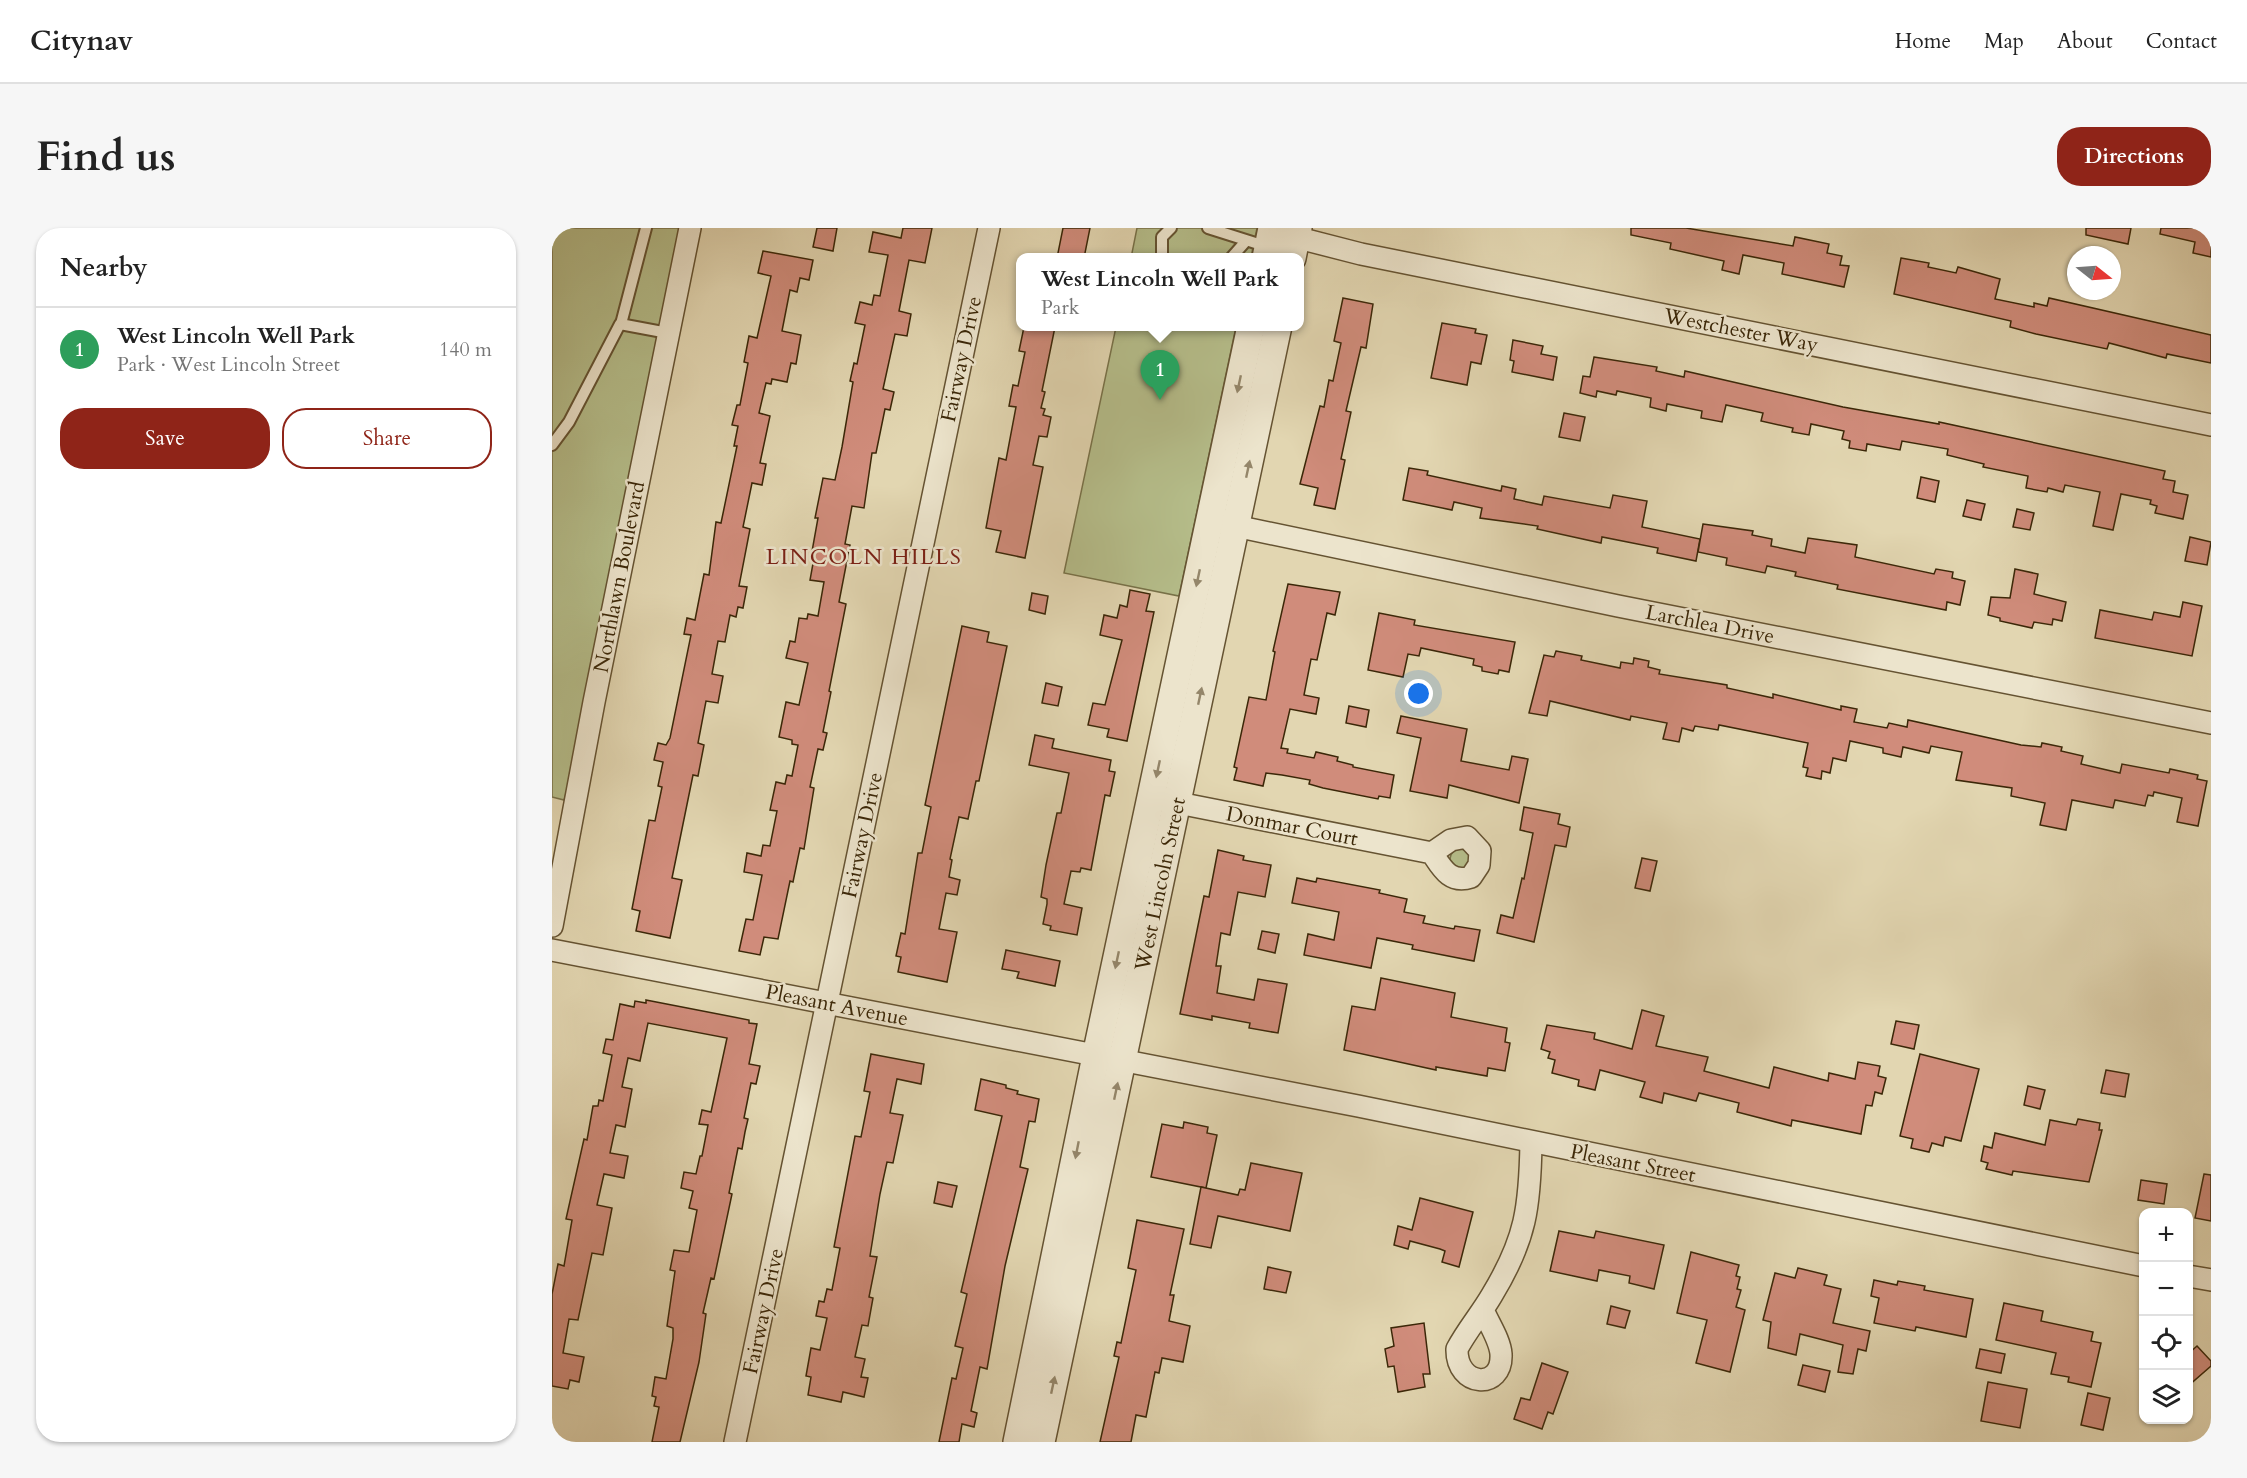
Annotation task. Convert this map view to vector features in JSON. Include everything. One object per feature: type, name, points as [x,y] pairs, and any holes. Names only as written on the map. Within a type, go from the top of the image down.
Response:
[{"type":"street","name":"Northlawn Boulevard","points":[[552,926],[594,702],[690,228]]},
{"type":"street","name":"Fairway Drive","points":[[735,1442],[989,228]]},
{"type":"street","name":"Westchester Way","points":[[1276,241],[1361,254],[2211,425]]},
{"type":"street","name":"West Lincoln Street","points":[[1041,1442],[1122,1062],[1164,801],[1222,523],[1250,331]]},
{"type":"street","name":"West Lincoln Street","points":[[1222,523],[1277,331]]},
{"type":"street","name":"Larchlea Drive","points":[[1222,523],[1641,610],[2211,723]]},
{"type":"street","name":"West Lincoln Street","points":[[1017,1442],[1096,1056],[1164,801]]},
{"type":"street","name":"Donmar Court","points":[[1164,801],[1432,854]]},
{"type":"street","name":"Pleasant Avenue","points":[[552,950],[1122,1062]]},
{"type":"street","name":"Pleasant Street","points":[[1122,1062],[1358,1106],[2139,1265]]},
{"type":"street","points":[[1483,1310],[1508,1268],[1524,1231],[1530,1196],[1531,1142]]},
{"type":"street","points":[[2193,1277],[2211,1280]]},
{"type":"lane","points":[[552,445],[569,422],[621,324],[646,228]]},
{"type":"lane","points":[[1162,253],[1162,237],[1171,228]]},
{"type":"lane","points":[[1208,228],[1276,241]]},
{"type":"lane","points":[[1244,253],[1276,241]]},
{"type":"lane","points":[[621,324],[668,333]]},
{"type":"green space","points":[[552,228],[697,228],[613,637],[564,800],[552,797]]},
{"type":"green space","points":[[1137,228],[1257,228],[1252,253],[1132,253]]},
{"type":"green space","points":[[1115,331],[1235,331],[1179,596],[1064,573]]},
{"type":"green space","points":[[1460,849],[1467,852],[1470,859],[1467,866],[1460,869],[1453,866],[1450,859],[1453,852]]},
{"type":"building","points":[[817,228],[837,228],[833,251],[813,247]]},
{"type":"building","points":[[903,228],[932,228],[925,263],[909,260],[899,311],[911,314],[907,336],[895,334],[883,389],[894,392],[890,410],[885,409],[876,453],[872,453],[864,508],[852,506],[845,544],[850,545],[839,602],[846,604],[829,691],[831,692],[823,732],[827,733],[823,750],[818,749],[810,787],[814,788],[804,849],[800,848],[793,882],[790,881],[778,939],[764,937],[760,955],[739,951],[746,919],[753,920],[762,875],[744,872],[747,853],[761,856],[763,845],[770,846],[777,811],[770,810],[776,782],[785,784],[787,775],[792,776],[798,745],[792,744],[792,740],[779,737],[786,702],[799,705],[808,663],[786,658],[790,641],[795,642],[799,618],[807,619],[808,614],[818,616],[824,582],[810,580],[814,558],[811,557],[818,518],[815,518],[823,478],[835,480],[842,447],[853,382],[850,381],[854,363],[857,364],[865,325],[855,323],[860,302],[872,305],[874,295],[880,296],[888,255],[869,252],[873,232],[901,238]]},
{"type":"building","points":[[1063,228],[1090,228],[1085,253],[1058,253]]},
{"type":"building","points":[[1631,228],[1686,228],[1793,246],[1795,237],[1829,244],[1827,253],[1842,256],[1840,265],[1849,266],[1844,287],[1782,274],[1784,263],[1743,255],[1739,274],[1722,270],[1724,261],[1670,249],[1671,243],[1631,235]]},
{"type":"building","points":[[2086,228],[2131,228],[2128,244],[2086,235]]},
{"type":"building","points":[[2161,228],[2211,228],[2211,257],[2193,253],[2195,242],[2160,234]]},
{"type":"building","points":[[763,251],[813,260],[809,280],[800,278],[797,292],[790,290],[782,331],[801,335],[796,364],[791,363],[787,382],[772,379],[771,384],[766,383],[759,413],[770,416],[760,463],[766,464],[762,485],[752,483],[743,527],[750,529],[739,586],[747,587],[743,608],[738,607],[736,617],[730,615],[725,642],[718,641],[712,674],[723,676],[718,703],[706,701],[698,743],[704,745],[698,776],[693,775],[672,878],[682,880],[670,938],[636,931],[640,911],[632,909],[649,820],[655,821],[662,787],[658,786],[663,762],[654,760],[658,743],[666,745],[670,738],[691,635],[684,634],[687,618],[695,620],[704,574],[709,575],[716,522],[721,523],[737,446],[734,446],[738,426],[732,425],[737,405],[740,405],[748,363],[744,362],[749,336],[757,338],[771,276],[758,273]]},
{"type":"building","points":[[1901,258],[1929,263],[1928,267],[1956,273],[1958,267],[2000,279],[1995,299],[2034,307],[2034,303],[2047,306],[2049,298],[2211,335],[2211,363],[2167,354],[2166,358],[2109,343],[2107,349],[2036,334],[2010,327],[2011,321],[1894,294]]},
{"type":"building","points":[[1343,298],[1373,304],[1366,348],[1361,347],[1346,411],[1351,412],[1341,459],[1345,460],[1335,509],[1314,505],[1318,488],[1300,484],[1320,406],[1324,407],[1329,380],[1333,381],[1341,343],[1334,341]]},
{"type":"building","points":[[1442,323],[1476,329],[1475,333],[1487,335],[1481,364],[1471,362],[1467,385],[1431,378]]},
{"type":"building","points":[[1023,331],[1054,331],[1042,391],[1045,392],[1041,408],[1045,409],[1043,415],[1051,417],[1047,437],[1039,436],[1033,465],[1043,467],[1025,558],[996,552],[1001,531],[986,528],[999,458],[1006,460],[1016,407],[1009,406],[1013,385],[1018,386],[1025,352],[1019,351]]},
{"type":"building","points":[[1513,340],[1543,346],[1541,354],[1557,357],[1553,380],[1512,372],[1514,361],[1510,360]]},
{"type":"building","points":[[1594,357],[1657,367],[1656,371],[1684,377],[1685,371],[1843,407],[1939,424],[1939,422],[2165,471],[2163,479],[2175,481],[2173,492],[2188,495],[2183,519],[2155,513],[2157,506],[2150,504],[2151,500],[2121,494],[2113,530],[2093,526],[2100,492],[2065,485],[2063,492],[2048,488],[2047,492],[2026,488],[2028,476],[1983,467],[1984,464],[1947,455],[1948,449],[1902,441],[1900,450],[1867,444],[1866,451],[1849,448],[1850,441],[1842,439],[1844,431],[1811,424],[1809,435],[1792,432],[1793,428],[1761,421],[1763,413],[1726,405],[1722,422],[1701,418],[1702,411],[1667,404],[1666,411],[1650,407],[1651,398],[1617,391],[1616,395],[1597,391],[1596,397],[1580,393],[1583,376],[1590,377]]},
{"type":"building","points":[[1564,413],[1585,417],[1580,441],[1559,437]]},
{"type":"building","points":[[1409,468],[1428,471],[1427,475],[1501,491],[1502,486],[1516,489],[1514,499],[1542,505],[1544,496],[1610,508],[1613,495],[1647,501],[1642,527],[1700,539],[1696,561],[1657,553],[1658,548],[1602,537],[1601,543],[1537,529],[1538,526],[1480,518],[1482,508],[1454,502],[1452,510],[1403,500]]},
{"type":"building","points":[[1921,477],[1939,481],[1935,502],[1917,498]]},
{"type":"building","points":[[1967,500],[1985,504],[1981,520],[1963,516]]},
{"type":"building","points":[[2017,509],[2034,513],[2030,530],[2013,527]]},
{"type":"building","points":[[1703,524],[1753,531],[1752,535],[1772,539],[1771,546],[1805,553],[1808,538],[1857,545],[1855,557],[1934,574],[1936,569],[1953,572],[1952,578],[1965,581],[1960,605],[1947,602],[1946,610],[1837,589],[1838,585],[1795,576],[1796,572],[1767,566],[1765,573],[1726,565],[1727,558],[1698,552]]},
{"type":"building","points":[[2190,537],[2211,542],[2207,565],[2185,561]]},
{"type":"building","points":[[2015,569],[2038,574],[2034,594],[2066,602],[2062,621],[2053,619],[2052,625],[2034,622],[2032,628],[2000,621],[2000,618],[1988,615],[1991,597],[2010,598]]},
{"type":"building","points":[[1288,584],[1340,592],[1335,615],[1327,613],[1317,660],[1311,659],[1304,695],[1319,698],[1316,714],[1290,709],[1281,748],[1288,749],[1287,753],[1314,758],[1316,752],[1338,757],[1337,761],[1353,765],[1353,767],[1394,775],[1390,798],[1379,796],[1378,799],[1323,788],[1309,784],[1310,780],[1266,773],[1263,786],[1234,780],[1237,768],[1234,767],[1249,697],[1266,700],[1275,652],[1273,651]]},
{"type":"building","points":[[1130,590],[1150,594],[1146,611],[1154,612],[1127,741],[1107,737],[1109,729],[1088,725],[1093,703],[1105,705],[1122,640],[1100,635],[1104,615],[1117,618],[1120,605],[1127,607]]},
{"type":"building","points":[[1032,593],[1048,596],[1045,614],[1029,610]]},
{"type":"building","points":[[2183,602],[2202,606],[2192,656],[2095,638],[2100,610],[2152,620],[2154,612],[2180,617]]},
{"type":"building","points":[[1379,613],[1415,620],[1414,625],[1515,642],[1509,672],[1499,670],[1498,674],[1482,671],[1482,667],[1473,665],[1474,659],[1421,648],[1419,656],[1408,654],[1403,677],[1368,670]]},
{"type":"building","points":[[962,626],[989,632],[987,642],[1007,646],[979,781],[976,781],[968,819],[959,817],[950,859],[952,860],[949,877],[960,880],[957,895],[946,893],[939,929],[957,932],[947,982],[898,972],[901,957],[896,956],[901,933],[905,934],[918,853],[922,853],[931,807],[925,805]]},
{"type":"building","points":[[1556,651],[1582,656],[1581,660],[1620,668],[1621,662],[1633,664],[1634,658],[1649,661],[1648,667],[1660,670],[1659,674],[1727,685],[1727,688],[1773,698],[1773,694],[1841,710],[1841,706],[1857,709],[1854,722],[1887,728],[1889,723],[1907,727],[1908,720],[2021,745],[2041,747],[2042,743],[2062,747],[2061,751],[2083,756],[2081,764],[2120,773],[2122,764],[2169,773],[2170,769],[2198,775],[2197,779],[2207,781],[2198,826],[2177,822],[2182,798],[2154,792],[2153,796],[2148,795],[2145,806],[2115,800],[2113,808],[2072,800],[2066,830],[2040,825],[2045,803],[2011,796],[2012,788],[1956,780],[1962,752],[1931,746],[1929,753],[1903,747],[1901,757],[1883,753],[1883,748],[1850,741],[1846,761],[1833,758],[1830,773],[1822,771],[1821,779],[1806,776],[1808,768],[1803,767],[1808,743],[1719,725],[1718,730],[1695,726],[1693,731],[1682,728],[1679,742],[1663,739],[1667,723],[1631,716],[1630,720],[1550,701],[1547,716],[1529,713],[1544,655],[1554,657]]},
{"type":"building","points":[[1046,683],[1062,687],[1058,706],[1042,703]]},
{"type":"building","points":[[1349,706],[1369,710],[1366,727],[1346,723]]},
{"type":"building","points":[[1401,716],[1467,729],[1461,761],[1509,770],[1512,756],[1528,759],[1519,803],[1449,785],[1447,798],[1410,791],[1421,738],[1397,733]]},
{"type":"building","points":[[1035,735],[1054,739],[1052,748],[1111,760],[1109,771],[1115,772],[1110,796],[1105,795],[1091,870],[1081,868],[1080,872],[1071,871],[1064,904],[1082,908],[1077,935],[1050,930],[1051,926],[1043,924],[1047,899],[1041,897],[1046,865],[1057,813],[1061,813],[1069,773],[1029,765]]},
{"type":"building","points":[[1524,807],[1560,814],[1558,824],[1570,827],[1566,847],[1555,845],[1534,942],[1497,933],[1501,915],[1513,918],[1522,878],[1524,879],[1533,833],[1520,830]]},
{"type":"building","points":[[1218,850],[1244,856],[1243,860],[1271,865],[1265,897],[1238,892],[1230,935],[1221,933],[1216,966],[1221,966],[1217,993],[1254,1000],[1258,979],[1287,984],[1278,1033],[1249,1028],[1250,1023],[1212,1016],[1212,1020],[1180,1014],[1204,896],[1209,897]]},
{"type":"building","points":[[1642,858],[1657,861],[1650,891],[1635,888]]},
{"type":"building","points":[[1297,878],[1316,882],[1317,878],[1380,890],[1379,893],[1407,899],[1404,912],[1425,916],[1423,923],[1454,929],[1455,926],[1480,930],[1474,961],[1412,949],[1413,945],[1377,938],[1371,968],[1304,955],[1308,934],[1334,940],[1339,912],[1292,903]]},
{"type":"building","points":[[1262,931],[1279,934],[1275,953],[1258,949]]},
{"type":"building","points":[[1006,950],[1060,961],[1055,986],[1017,978],[1019,972],[1002,969]]},
{"type":"building","points":[[1381,978],[1455,993],[1451,1017],[1507,1028],[1505,1042],[1510,1043],[1505,1071],[1488,1068],[1487,1076],[1436,1067],[1436,1070],[1344,1050],[1352,1006],[1375,1010]]},
{"type":"building","points":[[646,1000],[749,1020],[749,1023],[757,1024],[749,1064],[760,1066],[756,1084],[751,1083],[744,1118],[748,1119],[742,1149],[738,1148],[729,1193],[732,1194],[714,1279],[711,1278],[703,1313],[706,1314],[699,1362],[680,1442],[652,1442],[659,1407],[654,1406],[656,1397],[652,1396],[655,1377],[666,1379],[673,1339],[673,1328],[667,1326],[675,1271],[670,1270],[674,1250],[689,1252],[697,1210],[689,1208],[693,1191],[681,1188],[684,1172],[696,1174],[700,1156],[702,1156],[708,1125],[699,1124],[702,1110],[711,1112],[727,1038],[648,1023],[640,1061],[628,1058],[622,1087],[632,1089],[625,1127],[616,1125],[610,1153],[628,1156],[624,1178],[604,1174],[597,1205],[612,1208],[603,1255],[592,1253],[578,1320],[569,1319],[563,1353],[584,1357],[579,1382],[570,1380],[568,1389],[552,1386],[552,1294],[558,1264],[564,1266],[572,1220],[566,1219],[584,1139],[587,1140],[593,1106],[598,1106],[599,1100],[603,1101],[612,1055],[603,1053],[606,1039],[613,1040],[620,1004],[634,1007],[635,1001],[646,1003]]},
{"type":"building","points":[[1642,1010],[1664,1016],[1656,1046],[1708,1057],[1704,1071],[1769,1088],[1774,1067],[1828,1081],[1829,1073],[1855,1079],[1858,1062],[1880,1066],[1878,1076],[1886,1078],[1882,1094],[1875,1092],[1872,1106],[1866,1105],[1861,1134],[1792,1120],[1791,1126],[1737,1112],[1739,1103],[1699,1093],[1696,1101],[1664,1093],[1662,1103],[1640,1097],[1645,1082],[1600,1070],[1595,1090],[1578,1086],[1579,1080],[1552,1073],[1555,1060],[1548,1058],[1550,1052],[1541,1049],[1547,1025],[1595,1033],[1594,1039],[1632,1049]]},
{"type":"building","points":[[1896,1021],[1919,1025],[1914,1049],[1891,1044]]},
{"type":"building","points":[[871,1054],[924,1064],[921,1084],[897,1079],[890,1113],[903,1115],[893,1163],[887,1162],[880,1194],[870,1256],[877,1257],[869,1297],[873,1298],[868,1326],[862,1325],[855,1357],[865,1359],[861,1377],[868,1378],[864,1397],[843,1392],[841,1402],[808,1395],[811,1377],[806,1376],[811,1348],[820,1350],[827,1318],[816,1316],[819,1301],[824,1302],[827,1289],[832,1290],[840,1248],[834,1247],[855,1136],[861,1137],[870,1092],[864,1091]]},
{"type":"building","points":[[1920,1054],[1979,1069],[1961,1141],[1945,1137],[1943,1146],[1932,1143],[1929,1152],[1911,1148],[1913,1139],[1900,1136]]},
{"type":"building","points":[[2106,1070],[2129,1074],[2125,1097],[2101,1093]]},
{"type":"building","points":[[981,1079],[1006,1085],[1006,1088],[1018,1091],[1017,1094],[1039,1099],[1035,1122],[1029,1121],[1020,1167],[1028,1169],[1005,1266],[987,1369],[980,1367],[971,1411],[977,1413],[974,1427],[962,1424],[959,1442],[939,1442],[952,1378],[956,1379],[963,1348],[955,1346],[967,1294],[961,1292],[1002,1116],[975,1110]]},
{"type":"building","points":[[2028,1086],[2045,1090],[2040,1109],[2024,1105]]},
{"type":"building","points":[[2078,1119],[2100,1123],[2099,1130],[2102,1130],[2089,1182],[2013,1171],[2012,1175],[1986,1169],[1988,1163],[1981,1161],[1984,1146],[1992,1148],[1995,1133],[2045,1145],[2050,1120],[2076,1125]]},
{"type":"building","points":[[1184,1122],[1208,1127],[1207,1133],[1217,1135],[1206,1188],[1151,1177],[1162,1124],[1183,1128]]},
{"type":"building","points":[[1251,1163],[1302,1173],[1290,1231],[1218,1216],[1211,1248],[1190,1244],[1201,1187],[1238,1195],[1240,1189],[1245,1190]]},
{"type":"building","points":[[2204,1174],[2211,1175],[2211,1221],[2195,1218]]},
{"type":"building","points":[[2141,1180],[2167,1184],[2164,1204],[2138,1200]]},
{"type":"building","points":[[938,1182],[957,1186],[952,1207],[934,1203]]},
{"type":"building","points":[[1420,1198],[1473,1212],[1459,1267],[1442,1262],[1445,1251],[1440,1249],[1410,1241],[1408,1249],[1394,1245],[1398,1226],[1412,1230]]},
{"type":"building","points":[[1137,1220],[1184,1229],[1170,1295],[1174,1295],[1169,1321],[1190,1326],[1183,1362],[1162,1358],[1159,1373],[1155,1372],[1146,1417],[1136,1415],[1131,1442],[1100,1442],[1119,1357],[1114,1356],[1117,1342],[1121,1343],[1136,1270],[1128,1268]]},
{"type":"building","points":[[1559,1231],[1594,1238],[1596,1231],[1664,1245],[1654,1289],[1629,1283],[1630,1276],[1599,1270],[1597,1281],[1550,1271]]},
{"type":"building","points":[[1691,1252],[1739,1265],[1736,1276],[1740,1277],[1737,1289],[1741,1290],[1736,1307],[1745,1310],[1730,1372],[1696,1363],[1707,1320],[1677,1313]]},
{"type":"building","points":[[1268,1267],[1291,1272],[1286,1293],[1264,1289]]},
{"type":"building","points":[[1798,1268],[1827,1275],[1824,1285],[1841,1289],[1833,1323],[1870,1331],[1866,1351],[1858,1349],[1853,1374],[1838,1372],[1843,1345],[1800,1334],[1796,1355],[1768,1348],[1771,1322],[1763,1320],[1775,1273],[1795,1278]]},
{"type":"building","points":[[1874,1280],[1897,1285],[1898,1281],[1925,1286],[1924,1290],[1973,1299],[1966,1337],[1916,1327],[1915,1331],[1874,1323],[1879,1298],[1871,1296]]},
{"type":"building","points":[[2004,1303],[2043,1311],[2041,1321],[2093,1332],[2091,1341],[2101,1343],[2091,1387],[2068,1382],[2069,1377],[2051,1374],[2056,1353],[1996,1340]]},
{"type":"building","points":[[1611,1306],[1630,1311],[1625,1328],[1607,1324]]},
{"type":"building","points":[[1424,1323],[1430,1374],[1423,1374],[1425,1387],[1398,1392],[1394,1366],[1388,1367],[1385,1349],[1394,1346],[1391,1328]]},
{"type":"building","points":[[2197,1346],[2211,1361],[2211,1366],[2193,1382],[2193,1370],[2193,1350]]},
{"type":"building","points":[[1980,1349],[2005,1354],[2001,1373],[1976,1368]]},
{"type":"building","points":[[1542,1363],[1568,1372],[1553,1414],[1548,1412],[1542,1429],[1514,1419],[1521,1398],[1530,1400]]},
{"type":"building","points":[[1803,1365],[1830,1371],[1825,1392],[1798,1385]]},
{"type":"building","points":[[1988,1382],[2027,1389],[2020,1428],[1981,1421]]},
{"type":"building","points":[[2088,1393],[2110,1398],[2103,1430],[2081,1425]]},
{"type":"place","name":"West Lincoln Well Park","points":[[1160,400]]},
{"type":"district","name":"LINCOLN HILLS","points":[[864,556]]}]
